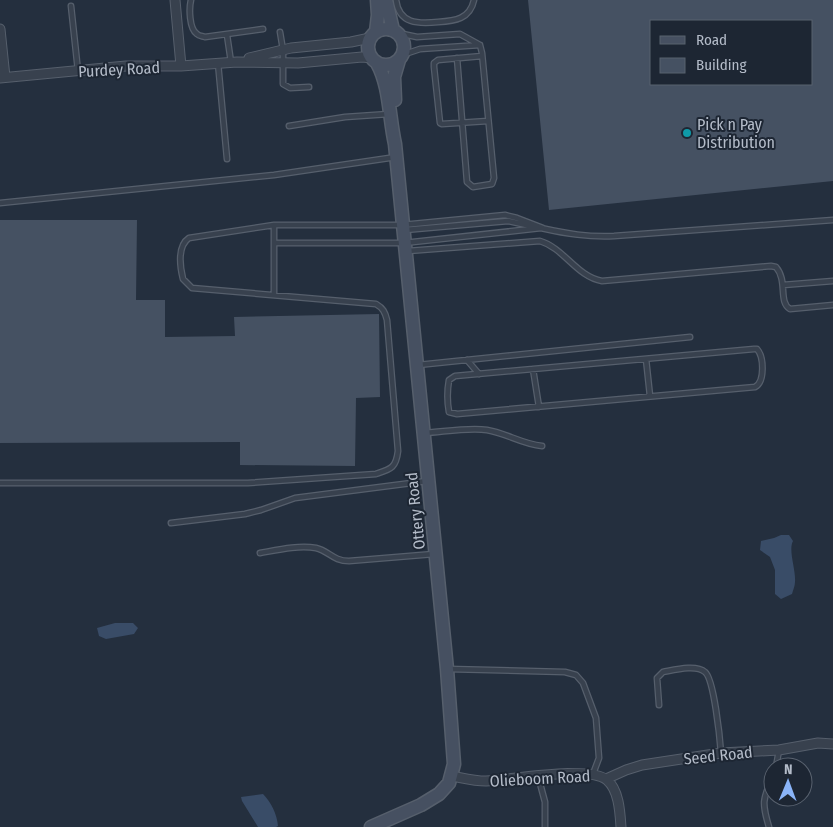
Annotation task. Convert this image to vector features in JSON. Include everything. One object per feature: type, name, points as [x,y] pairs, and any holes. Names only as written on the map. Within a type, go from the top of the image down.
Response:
[{"type":"street","points":[[174,0],[181,66]]},
{"type":"street","points":[[377,0],[378,15],[373,35],[368,44],[368,52],[374,60],[388,65],[400,58],[404,44],[395,32],[386,0]]},
{"type":"street","points":[[0,29],[3,78]]},
{"type":"street","points":[[373,35],[381,29],[395,32]]},
{"type":"street","name":"Purdey Road","points":[[234,62],[283,50],[373,35]]},
{"type":"street","name":"Purdey Road","points":[[3,78],[145,66],[181,66],[234,62],[298,63],[362,57],[374,60]]},
{"type":"street","name":"Ottery Road","points":[[395,151],[397,128],[394,77],[400,58]]},
{"type":"street","name":"Ottery Road","points":[[374,60],[385,82],[395,151],[447,669],[454,749],[452,776]]},
{"type":"street","name":"Seed Road","points":[[606,780],[626,770],[642,765],[721,753],[779,750],[818,743],[833,744]]},
{"type":"street","name":"Olieboom Road","points":[[452,776],[486,781],[574,773],[593,774],[606,780],[614,790],[621,827]]},
{"type":"street","points":[[371,827],[431,800],[445,789],[452,776]]},
{"type":"lane","points":[[191,0],[192,27],[195,34],[205,37],[263,30]]},
{"type":"lane","points":[[396,0],[397,7],[404,18],[424,23],[460,19],[470,10],[474,0]]},
{"type":"lane","points":[[71,6],[78,71]]},
{"type":"lane","points":[[280,32],[283,50],[283,81],[286,87],[309,87]]},
{"type":"lane","points":[[395,32],[417,37],[460,34],[480,45]]},
{"type":"lane","points":[[227,34],[234,62]]},
{"type":"lane","points":[[457,58],[467,182],[473,187],[492,184],[494,180],[480,45]]},
{"type":"lane","points":[[400,58],[420,49],[480,45]]},
{"type":"lane","points":[[482,56],[436,61],[434,67],[440,123],[488,121]]},
{"type":"lane","points":[[218,63],[227,159]]},
{"type":"lane","points":[[289,126],[346,116],[389,114]]},
{"type":"lane","points":[[0,203],[274,175],[395,151]]},
{"type":"lane","points":[[404,238],[508,221],[565,234],[614,236],[833,220]]},
{"type":"lane","points":[[274,225],[274,294]]},
{"type":"lane","points":[[0,483],[248,483],[376,474],[388,470],[394,465],[397,460],[398,451],[385,312],[376,304],[192,288],[183,279],[181,249],[184,241],[189,238],[274,225],[404,238],[540,242],[549,244],[585,274],[596,280],[771,266],[776,267],[780,272],[784,302],[790,308],[833,305]]},
{"type":"lane","points":[[274,243],[404,238],[543,228]]},
{"type":"lane","points":[[783,285],[833,281]]},
{"type":"lane","points":[[416,365],[690,337]]},
{"type":"lane","points":[[757,349],[761,355],[762,379],[759,385],[755,387],[457,414],[449,412],[447,394],[449,380],[455,376],[533,369],[757,349]]},
{"type":"lane","points":[[646,359],[650,396]]},
{"type":"lane","points":[[467,360],[479,374]]},
{"type":"lane","points":[[533,369],[539,407]]},
{"type":"lane","points":[[423,433],[484,429],[521,442],[542,446]]},
{"type":"lane","points":[[172,523],[246,514],[296,498],[428,481]]},
{"type":"lane","points":[[260,552],[306,547],[317,548],[336,560],[348,561],[436,554]]},
{"type":"lane","points":[[447,669],[565,672],[576,675],[583,683],[596,718],[599,758],[593,774]]},
{"type":"lane","points":[[659,705],[657,678],[663,672],[695,669],[707,673],[714,699],[721,753]]},
{"type":"lane","points":[[779,750],[779,757]]},
{"type":"lane","points":[[538,776],[545,802],[545,827]]},
{"type":"lane","points":[[765,807],[769,827]]},
{"type":"water","points":[[781,535],[789,535],[793,541],[791,550],[795,582],[792,594],[781,599],[775,594],[775,570],[770,557],[760,550],[761,541]]},
{"type":"water","points":[[115,623],[133,623],[138,628],[134,634],[106,639],[99,636],[97,628]]},
{"type":"water","points":[[263,794],[275,813],[278,826],[276,827],[258,827],[241,797]]},
{"type":"building","name":"Pick n Pay Distribution","points":[[528,0],[833,0],[833,181],[549,210]]},
{"type":"building","points":[[0,220],[137,220],[136,300],[165,300],[165,337],[235,336],[234,317],[379,314],[380,397],[356,398],[355,466],[240,465],[240,442],[0,443]]},
{"type":"place","name":"Pick n Pay Distribution","points":[[687,133]]}]
